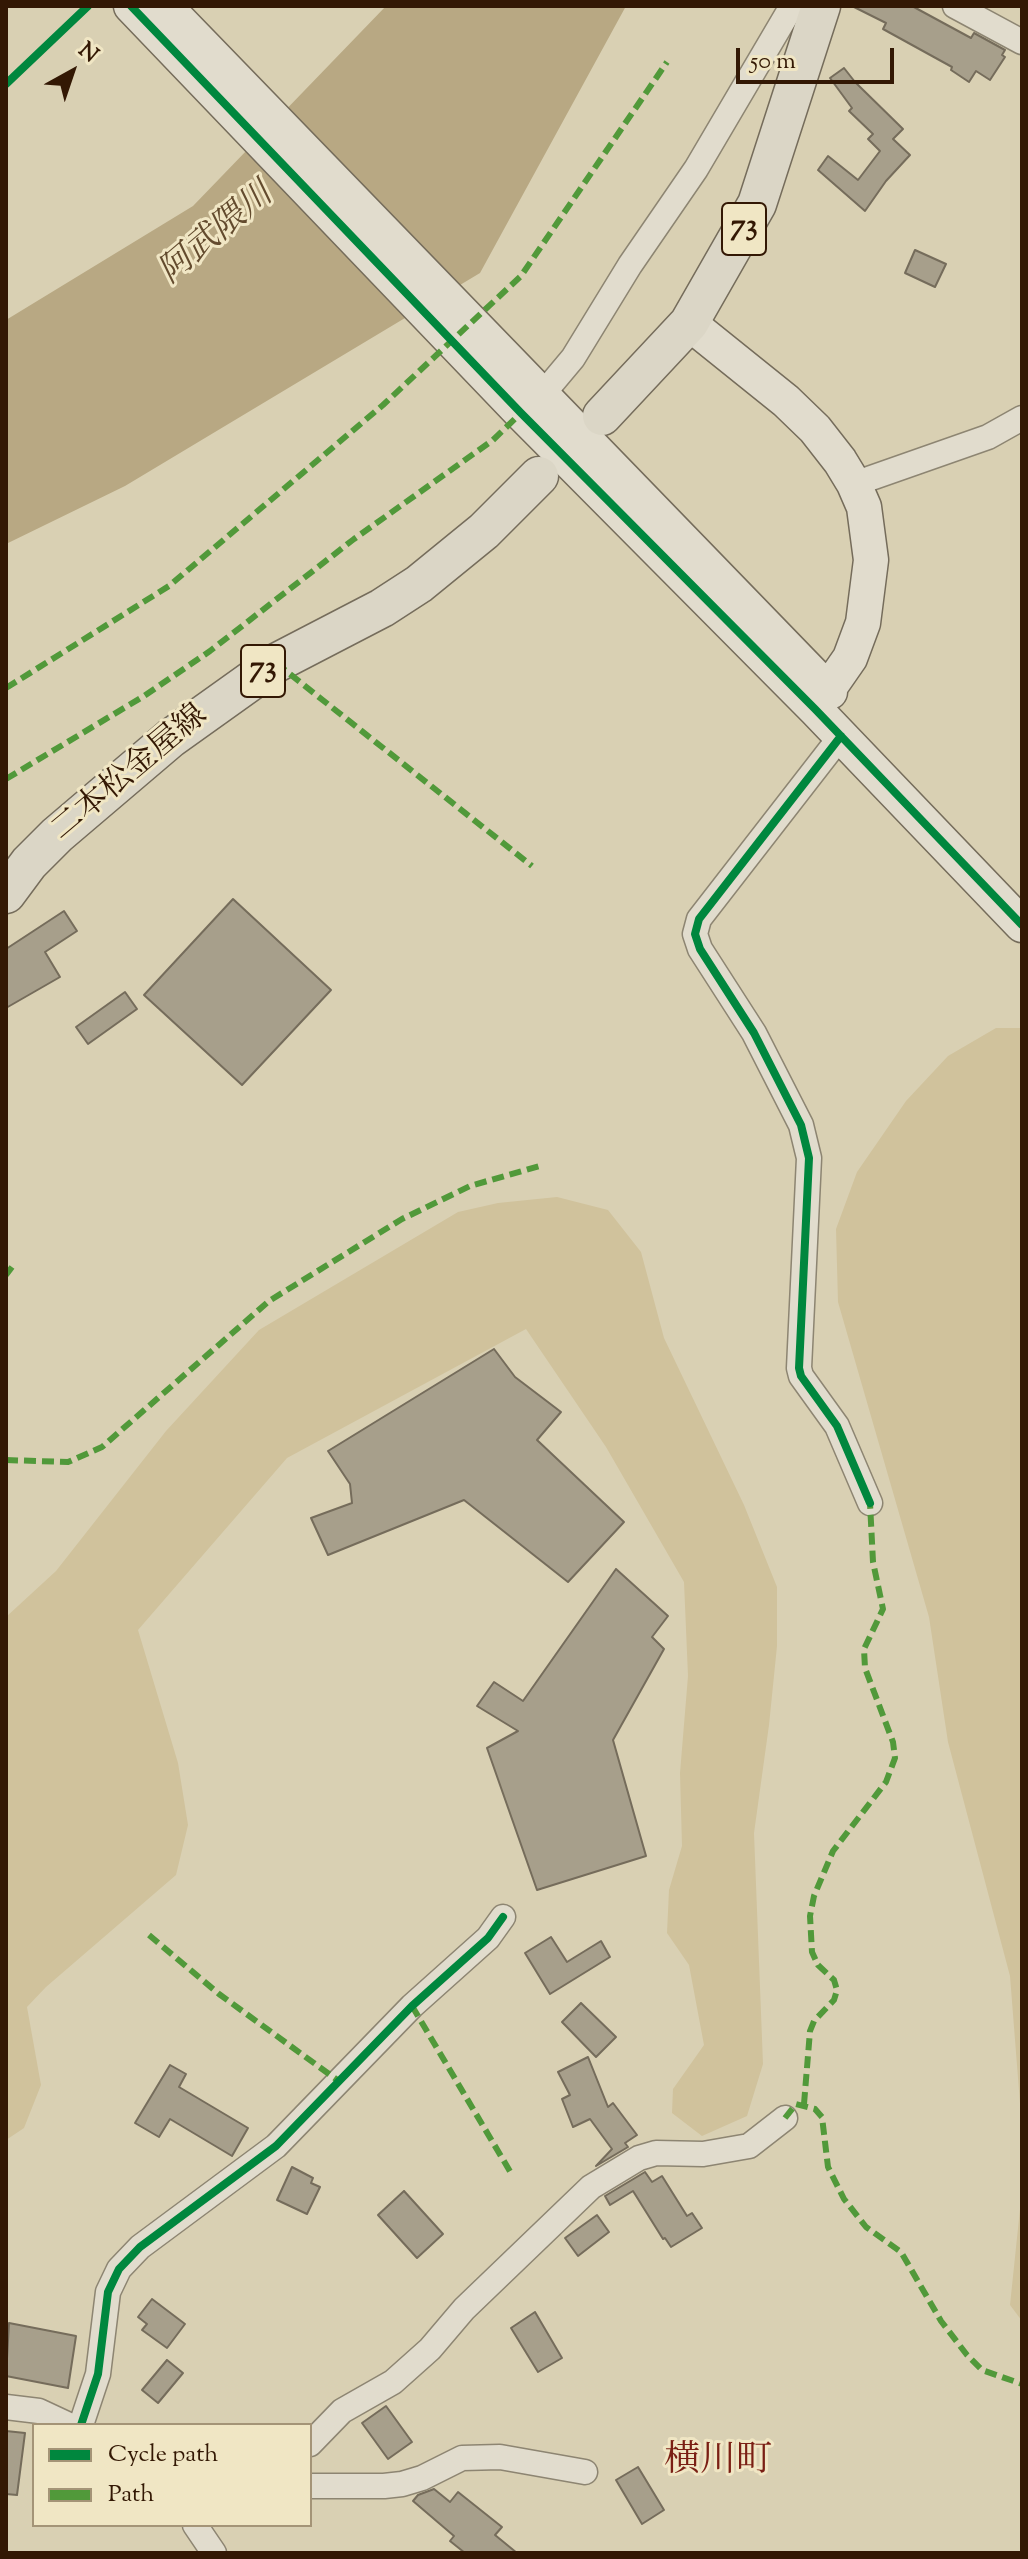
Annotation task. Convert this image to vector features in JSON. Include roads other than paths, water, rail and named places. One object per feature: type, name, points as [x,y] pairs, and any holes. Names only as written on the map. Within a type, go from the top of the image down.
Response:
[{"type":"main road","name":"73","points":[[602,416],[689,323],[757,204],[821,6]]},
{"type":"main road","name":"二本松金屋線","points":[[6,894],[29,863],[57,835],[171,738],[276,663],[382,608],[419,584],[484,531],[539,476]]},
{"type":"street","points":[[131,6],[510,380],[822,700],[1022,891]]},
{"type":"street","points":[[165,6],[510,380],[542,395],[822,700],[841,736],[1022,925]]},
{"type":"street","points":[[542,395],[573,358],[630,265],[696,169],[792,6]]},
{"type":"street","points":[[955,6],[1022,42]]},
{"type":"street","points":[[689,323],[786,401],[815,429],[854,484],[864,507],[871,560],[866,603],[857,643],[822,700]]},
{"type":"street","points":[[854,484],[988,437],[1022,418]]},
{"type":"street","points":[[841,736],[699,919],[695,934],[700,949],[754,1033],[801,1125],[809,1158],[799,1368],[801,1376],[837,1426],[870,1503]]},
{"type":"street","points":[[82,2423],[98,2374],[108,2292],[119,2269],[140,2247],[276,2146],[412,2006],[488,1938],[503,1917]]},
{"type":"street","points":[[312,2442],[342,2411],[393,2382],[430,2349],[464,2309],[591,2187],[648,2155],[703,2154],[749,2146],[785,2118]]},
{"type":"street","points":[[6,2407],[39,2411],[65,2423]]},
{"type":"street","points":[[312,2486],[402,2484],[422,2478],[462,2458],[500,2457],[585,2472]]},
{"type":"street","points":[[202,2527],[214,2553]]},
{"type":"water","name":"阿武隈川","points":[[386,6],[626,6],[480,273],[125,486],[6,544],[6,320],[193,206]]},
{"type":"district","name":"横川町","points":[[718,2464]]}]
